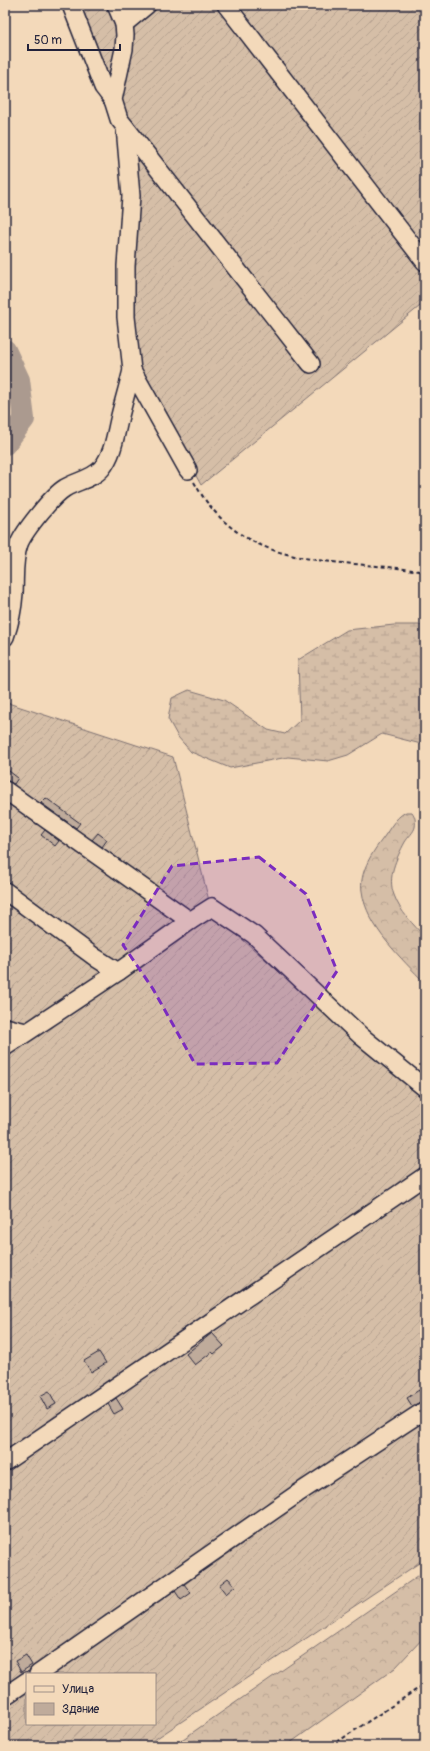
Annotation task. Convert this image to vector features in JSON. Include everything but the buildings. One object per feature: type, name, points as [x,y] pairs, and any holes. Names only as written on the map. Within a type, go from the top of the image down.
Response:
[{"type":"street","points":[[71,5],[103,87],[113,100],[119,119],[312,364]]},
{"type":"street","points":[[113,100],[124,49],[124,24],[116,5]]},
{"type":"street","points":[[124,24],[147,5]]},
{"type":"street","points":[[226,5],[425,262]]},
{"type":"street","points":[[5,637],[10,621],[14,594],[15,562],[19,545],[26,532],[64,488],[84,480],[101,470],[108,460],[114,446],[132,370],[126,317],[126,266],[131,196],[125,127]]},
{"type":"street","points":[[132,370],[188,470]]},
{"type":"street","points":[[5,790],[190,921]]},
{"type":"street","points":[[5,891],[96,958],[118,972]]},
{"type":"street","points":[[5,1046],[118,972],[212,907],[254,935],[361,1036],[425,1088]]},
{"type":"street","points":[[5,1027],[26,1032]]},
{"type":"street","points":[[5,1462],[425,1176]]},
{"type":"street","points":[[39,1673],[297,1494],[425,1410]]},
{"type":"street","points":[[5,1696],[26,1682]]},
{"type":"path","points":[[188,470],[198,489],[212,508],[229,526],[252,542],[284,554],[310,560],[399,567],[425,572]]},
{"type":"path","points":[[331,1746],[425,1684]]},
{"type":"highlighted area","points":[[259,857],[306,894],[337,971],[277,1063],[195,1064],[153,989],[123,945],[172,866]]},
{"type":"green space","points":[[80,5],[425,5],[425,302],[201,485],[134,362],[123,122]]},
{"type":"green space","points":[[394,625],[425,625],[425,745],[382,734],[348,755],[328,761],[288,757],[230,768],[191,752],[178,737],[168,719],[172,698],[189,690],[224,700],[268,730],[285,734],[300,720],[298,660],[347,630]]},
{"type":"green space","points":[[5,702],[173,757],[212,913],[425,1099],[425,1559],[145,1746],[5,1746]]},
{"type":"green space","points":[[406,812],[412,812],[415,817],[415,827],[398,855],[392,875],[392,888],[403,912],[425,937],[425,983],[386,941],[370,917],[362,891],[362,878],[370,858],[395,821]]},
{"type":"green space","points":[[425,1571],[425,1636],[395,1668],[286,1746],[173,1746]]},
{"type":"waterway","points":[[5,350],[19,380],[24,419],[5,444]]}]
